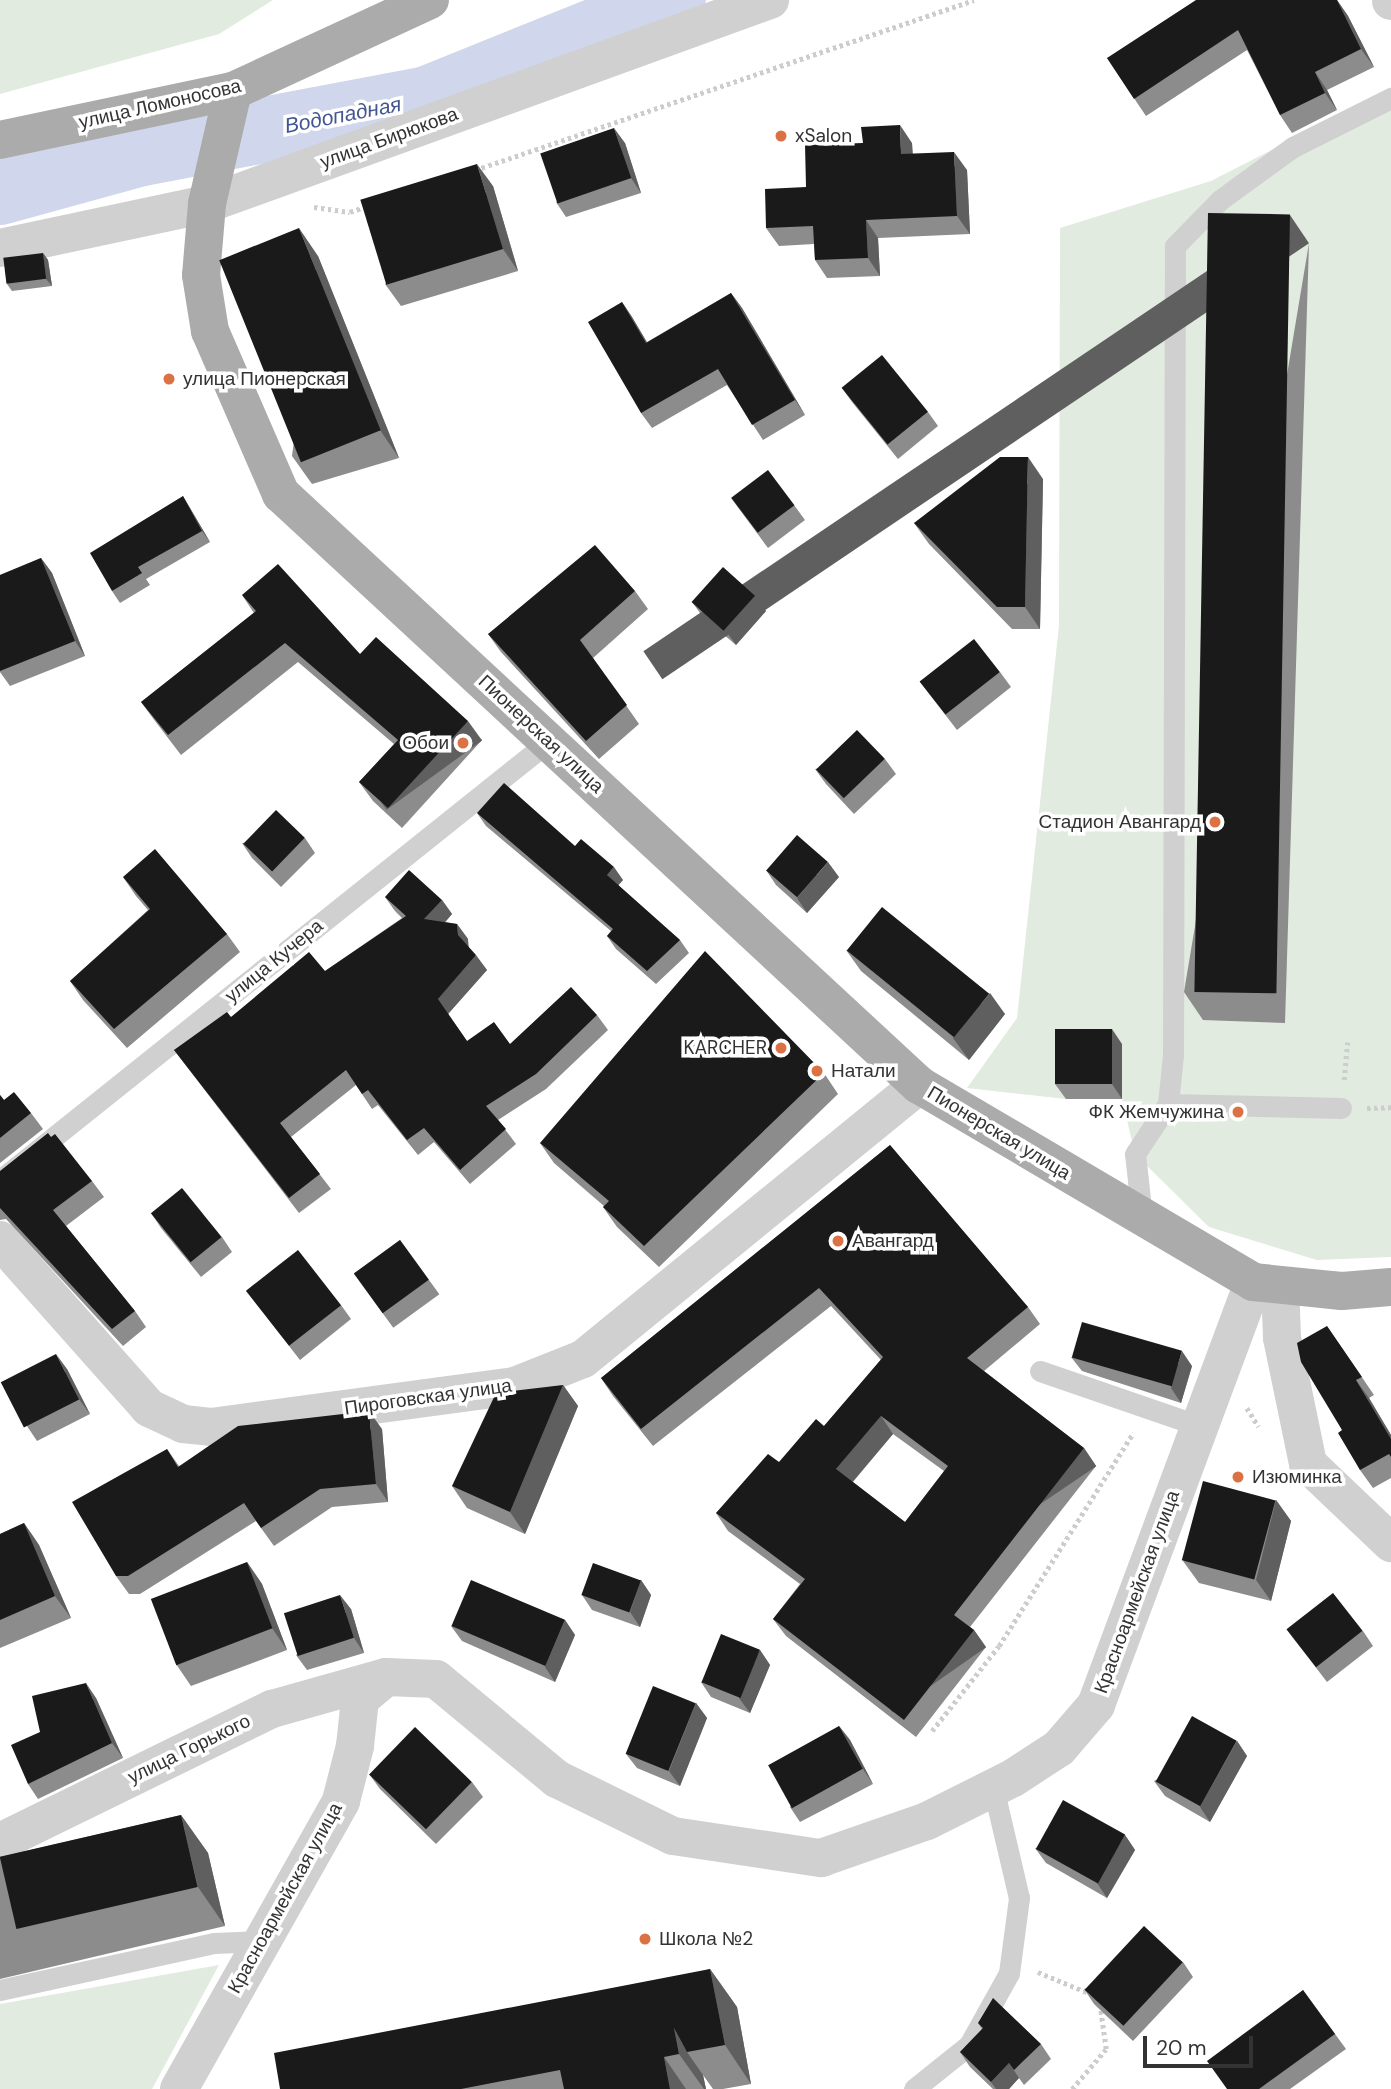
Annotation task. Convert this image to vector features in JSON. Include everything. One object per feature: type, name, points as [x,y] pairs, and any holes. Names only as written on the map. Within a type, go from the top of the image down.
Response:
[{"type":"main road","name":"улица Ломоносова","points":[[0,140],[233,91],[430,0]]},
{"type":"main road","name":"Пионерская улица","points":[[233,91],[207,204],[201,275],[210,331],[281,494],[919,1085],[1142,1217],[1267,1283]]},
{"type":"main road","points":[[1267,1283],[1342,1291],[1391,1287]]},
{"type":"street","name":"улица Бирюкова","points":[[0,248],[207,204],[770,0]]},
{"type":"street","name":"Пироговская улица","points":[[0,1240],[149,1408],[183,1424],[211,1427],[515,1386],[583,1359],[919,1085]]},
{"type":"street","points":[[1267,1283],[1282,1338],[1308,1464],[1391,1543]]},
{"type":"street","name":"Красноармейская улица","points":[[179,2089],[341,1801],[360,1699],[386,1677],[436,1679],[557,1780],[674,1836],[821,1858],[927,1821],[993,1787],[1059,1748],[1096,1706],[1197,1425],[1267,1283]]},
{"type":"street","name":"улица Горького","points":[[0,1842],[271,1709],[386,1677]]},
{"type":"lane","points":[[1142,1217],[1135,1154],[1168,1104],[1173,1055],[1175,247],[1220,200],[1293,147],[1391,98]]},
{"type":"lane","name":"улица Кучера","points":[[0,1180],[549,741]]},
{"type":"lane","points":[[1168,1104],[1341,1108]]},
{"type":"lane","points":[[1040,1371],[1197,1425]]},
{"type":"lane","points":[[914,2089],[969,2045],[1009,1973],[1019,1898],[993,1787]]},
{"type":"lane","points":[[0,1990],[214,1943],[261,1941]]},
{"type":"path","points":[[467,172],[974,0]]},
{"type":"path","points":[[306,206],[350,212],[376,203]]},
{"type":"path","points":[[1341,1108],[1348,1042]]},
{"type":"path","points":[[932,1731],[999,1646],[1129,1439],[1153,1409]]},
{"type":"path","points":[[1009,1973],[1034,1970],[1100,1997],[1106,2049],[1072,2089]]},
{"type":"shaded area","points":[[0,0],[273,0],[219,34],[0,94]]},
{"type":"shaded area","name":"Стадион Авангард","points":[[1391,89],[1391,1257],[1317,1260],[1209,1227],[1135,1154],[1122,1099],[1066,1099],[967,1088],[1017,1018],[1059,625],[1060,228],[1211,181]]},
{"type":"shaded area","points":[[219,1965],[152,2089],[0,2089],[0,2004]]},
{"type":"building","points":[[1196,0],[1337,0],[1361,49],[1315,72],[1325,93],[1280,115],[1238,30],[1134,99],[1107,58]]},
{"type":"building","points":[[900,125],[901,154],[954,152],[957,216],[866,220],[868,258],[815,260],[813,226],[766,228],[765,189],[806,187],[805,145],[863,143],[861,127]]},
{"type":"building","points":[[614,128],[631,178],[558,204],[540,153]]},
{"type":"building","points":[[477,164],[503,249],[386,285],[360,200]]},
{"type":"building","points":[[1208,213],[1290,214],[1276,993],[1194,992]]},
{"type":"building","points":[[299,228],[381,430],[301,462],[219,260]]},
{"type":"building","points":[[43,253],[46,279],[6,284],[3,258]]},
{"type":"building","points":[[731,293],[795,400],[752,425],[718,369],[641,413],[588,322],[622,302],[646,343]]},
{"type":"building","points":[[882,355],[928,412],[888,444],[842,388]]},
{"type":"building","points":[[1000,457],[1028,457],[1025,607],[997,607],[914,523]]},
{"type":"building","points":[[768,470],[794,505],[758,533],[731,498]]},
{"type":"building","points":[[183,496],[202,531],[138,567],[142,573],[112,591],[90,553]]},
{"type":"building","points":[[595,545],[635,591],[580,640],[627,705],[586,741],[488,634]]},
{"type":"building","points":[[41,558],[75,641],[0,671],[0,575]]},
{"type":"building","points":[[278,564],[360,654],[376,637],[468,721],[388,808],[359,782],[398,740],[285,643],[168,735],[141,702],[256,611],[242,595]]},
{"type":"building","points":[[723,567],[755,596],[724,631],[692,602]]},
{"type":"building","points":[[974,639],[1000,672],[945,715],[920,681]]},
{"type":"building","points":[[857,730],[885,759],[844,798],[816,770]]},
{"type":"building","points":[[504,783],[575,846],[581,839],[614,867],[607,875],[680,940],[647,971],[607,936],[613,929],[477,813]]},
{"type":"building","points":[[276,810],[305,838],[272,872],[243,844]]},
{"type":"building","points":[[797,835],[828,862],[797,897],[766,870]]},
{"type":"building","points":[[155,849],[227,934],[114,1029],[70,981],[150,909],[123,877]]},
{"type":"building","points":[[409,870],[442,900],[424,919],[457,924],[458,935],[476,955],[438,999],[467,1041],[494,1022],[510,1044],[571,987],[597,1015],[536,1074],[486,1106],[506,1129],[460,1170],[424,1128],[407,1140],[368,1090],[362,1094],[346,1070],[280,1123],[320,1174],[289,1198],[174,1050],[227,1012],[231,1017],[309,952],[325,971],[406,916],[385,897]]},
{"type":"building","points":[[882,907],[989,994],[954,1037],[847,951]]},
{"type":"building","points":[[705,951],[824,1073],[644,1246],[603,1207],[609,1201],[540,1143]]},
{"type":"building","points":[[1055,1029],[1112,1029],[1112,1084],[1055,1084]]},
{"type":"building","points":[[14,1092],[31,1113],[0,1138],[0,1095],[4,1100]]},
{"type":"building","points":[[48,1133],[51,1137],[55,1134],[92,1181],[53,1210],[135,1311],[112,1329],[0,1208],[0,1171]]},
{"type":"building","points":[[890,1145],[1028,1307],[967,1358],[1084,1448],[954,1615],[974,1630],[904,1720],[773,1619],[805,1579],[716,1513],[768,1454],[779,1462],[816,1419],[824,1426],[883,1357],[819,1288],[641,1429],[601,1378]],"holes":[[[881,1416],[948,1466],[905,1522],[836,1469]]]},
{"type":"building","points":[[182,1188],[222,1237],[191,1262],[151,1213]]},
{"type":"building","points":[[400,1240],[429,1280],[383,1313],[354,1274]]},
{"type":"building","points":[[298,1250],[341,1305],[289,1346],[246,1291]]},
{"type":"building","points":[[1082,1322],[1182,1351],[1172,1386],[1072,1358]]},
{"type":"building","points":[[1327,1326],[1362,1377],[1356,1380],[1391,1439],[1391,1457],[1389,1454],[1360,1470],[1338,1433],[1342,1430],[1301,1362],[1297,1343]]},
{"type":"building","points":[[56,1354],[79,1399],[24,1428],[1,1382]]},
{"type":"building","points":[[563,1385],[510,1512],[452,1486],[496,1393]]},
{"type":"building","points":[[369,1411],[376,1484],[320,1489],[261,1528],[244,1503],[128,1576],[116,1576],[72,1502],[167,1449],[178,1467],[238,1426]]},
{"type":"building","points":[[1203,1481],[1275,1500],[1254,1580],[1182,1560]]},
{"type":"building","points":[[24,1523],[55,1596],[0,1620],[0,1534]]},
{"type":"building","points":[[247,1562],[272,1628],[176,1665],[151,1599]]},
{"type":"building","points":[[593,1563],[641,1580],[629,1612],[581,1595]]},
{"type":"building","points":[[471,1580],[565,1620],[545,1666],[451,1626]]},
{"type":"building","points":[[1333,1593],[1363,1631],[1316,1667],[1287,1629]]},
{"type":"building","points":[[340,1595],[354,1638],[298,1656],[284,1613]]},
{"type":"building","points":[[721,1634],[760,1650],[740,1698],[702,1682]]},
{"type":"building","points":[[86,1683],[112,1743],[28,1784],[11,1745],[40,1732],[32,1696]]},
{"type":"building","points":[[653,1686],[696,1703],[668,1771],[626,1754]]},
{"type":"building","points":[[1192,1716],[1237,1741],[1200,1806],[1156,1782]]},
{"type":"building","points":[[839,1726],[863,1769],[792,1808],[768,1765]]},
{"type":"building","points":[[415,1727],[472,1782],[426,1829],[369,1774]]},
{"type":"building","points":[[1063,1800],[1125,1834],[1098,1883],[1036,1849]]},
{"type":"building","points":[[181,1815],[198,1887],[16,1929],[0,1857]]},
{"type":"building","points":[[1144,1926],[1183,1962],[1123,2026],[1085,1990]]},
{"type":"building","points":[[710,1969],[725,2045],[687,2052],[674,2028],[679,2054],[664,2057],[670,2089],[564,2089],[560,2070],[461,2089],[280,2089],[274,2053]]},
{"type":"building","points":[[1303,1990],[1335,2034],[1259,2089],[1227,2089],[1207,2061]]},
{"type":"building","points":[[993,1998],[1041,2044],[1014,2070],[1009,2063],[991,2082],[960,2052],[983,2028],[978,2023]]},
{"type":"waterway","name":"Водопадная","points":[[0,192],[142,153],[427,99],[673,0]]},
{"type":"place","name":"xSalon","points":[[781,136]]},
{"type":"place","name":"улица Пионерская","points":[[169,379]]},
{"type":"place","name":"Обои","points":[[463,743]]},
{"type":"place","name":"Стадион Авангард","points":[[1215,822]]},
{"type":"place","name":"KARCHER","points":[[781,1048]]},
{"type":"place","name":"Натали","points":[[817,1071]]},
{"type":"place","name":"ФК Жемчужина","points":[[1238,1112]]},
{"type":"place","name":"Авангард","points":[[838,1241]]},
{"type":"place","name":"Изюминка","points":[[1238,1477]]},
{"type":"place","name":"Школа №2","points":[[645,1939]]}]
